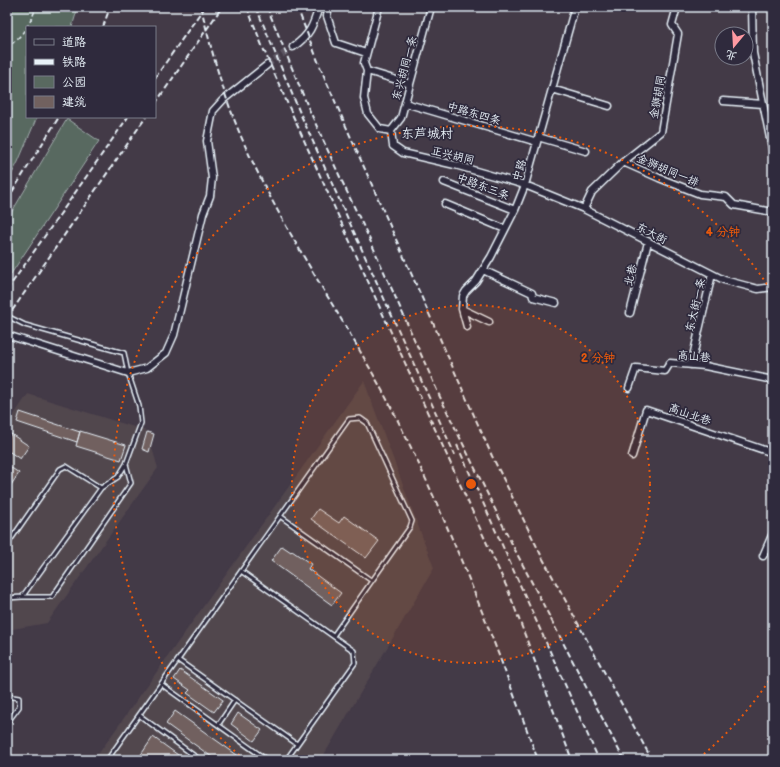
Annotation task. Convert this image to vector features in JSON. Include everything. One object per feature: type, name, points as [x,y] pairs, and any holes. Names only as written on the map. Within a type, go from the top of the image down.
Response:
[{"type":"street","points":[[293,47],[304,39],[314,23],[319,7]]},
{"type":"street","points":[[329,7],[327,16],[336,43],[366,53]]},
{"type":"street","points":[[379,7],[364,63],[368,71],[364,98],[368,114],[380,130],[391,131]]},
{"type":"street","name":"东兴胡同一条","points":[[391,131],[402,118],[431,7]]},
{"type":"street","name":"中路","points":[[466,327],[462,309],[463,296],[484,270],[515,210],[525,185],[575,7]]},
{"type":"street","name":"金狮胡同","points":[[584,209],[592,192],[624,162],[661,132],[678,34],[672,25],[677,7]]},
{"type":"street","points":[[752,7],[753,53],[773,153]]},
{"type":"street","points":[[7,336],[128,373],[147,368],[166,353],[174,335],[203,214],[210,196],[212,178],[207,141],[213,111],[223,100],[266,65]]},
{"type":"street","points":[[368,71],[410,84]]},
{"type":"street","points":[[552,89],[609,106]]},
{"type":"street","points":[[723,101],[763,104]]},
{"type":"street","name":"中路东四条","points":[[405,103],[586,151]]},
{"type":"street","name":"正兴胡同","points":[[391,131],[393,146],[403,153],[454,164],[525,185]]},
{"type":"street","name":"金狮胡同一排","points":[[624,162],[700,194],[726,197],[734,205],[773,212]]},
{"type":"street","name":"中路东三条","points":[[444,182],[515,210]]},
{"type":"street","name":"东大街","points":[[525,185],[584,209],[724,280],[758,289],[773,287]]},
{"type":"street","points":[[445,204],[505,229]]},
{"type":"street","name":"北巷","points":[[630,313],[648,242]]},
{"type":"street","points":[[484,270],[532,293],[533,297],[556,303]]},
{"type":"street","name":"东大街一条","points":[[691,365],[712,274]]},
{"type":"street","points":[[462,309],[489,322]]},
{"type":"street","name":"高山巷","points":[[629,388],[636,368],[666,371],[670,363],[705,366],[773,380]]},
{"type":"street","name":"高山北巷","points":[[632,456],[646,410],[773,453]]},
{"type":"street","points":[[764,556],[772,536]]},
{"type":"lane","points":[[7,316],[25,325],[124,353],[128,373],[139,406],[141,423],[126,464],[118,476],[101,488],[22,597]]},
{"type":"lane","points":[[107,760],[349,419],[360,418],[367,423],[412,521],[410,527],[333,636]]},
{"type":"lane","points":[[7,598],[52,597],[131,483],[126,464]]},
{"type":"lane","points":[[7,545],[60,469],[66,466],[101,488]]},
{"type":"lane","points":[[280,516],[372,581]]},
{"type":"lane","points":[[241,571],[354,651],[354,663],[286,760]]},
{"type":"lane","points":[[178,660],[297,744]]},
{"type":"lane","points":[[161,684],[267,760]]},
{"type":"lane","points":[[7,696],[19,698],[19,707],[7,723]]},
{"type":"lane","points":[[218,725],[235,700]]},
{"type":"lane","points":[[139,715],[200,760]]},
{"type":"path","points":[[27,26],[32,19],[36,7]]},
{"type":"path","points":[[7,48],[26,27]]},
{"type":"shaded area","points":[[364,381],[434,568],[321,760],[94,760]]},
{"type":"shaded area","points":[[28,394],[147,431],[158,468],[47,623],[7,630],[7,425]]},
{"type":"green space","points":[[7,7],[78,7],[72,26],[26,26],[26,118],[37,118],[18,162],[7,183]]},
{"type":"green space","points":[[67,119],[99,141],[7,280],[7,220]]},
{"type":"building","points":[[20,412],[80,432],[77,442],[17,422]]},
{"type":"building","points":[[80,431],[126,445],[121,460],[76,446]]},
{"type":"building","points":[[147,432],[154,434],[149,452],[142,449]]},
{"type":"building","points":[[11,434],[29,446],[20,459],[7,450],[7,440]]},
{"type":"building","points":[[7,465],[19,473],[7,491]]},
{"type":"building","points":[[318,509],[339,523],[344,516],[379,541],[366,558],[311,519]]},
{"type":"building","points":[[282,546],[311,564],[308,569],[341,593],[332,605],[271,561]]},
{"type":"building","points":[[180,670],[223,700],[214,712],[187,693],[190,690],[174,679]]},
{"type":"building","points":[[175,711],[244,760],[216,760],[166,724]]},
{"type":"building","points":[[238,713],[262,730],[254,741],[231,724]]},
{"type":"building","points":[[153,737],[185,760],[138,759]]},
{"type":"tunnel","points":[[267,65],[293,47]]},
{"type":"railway","points":[[103,26],[110,7]]},
{"type":"railway","points":[[201,7],[228,103],[256,170],[293,238],[353,339],[391,407],[412,450],[470,581],[538,760]]},
{"type":"railway","points":[[156,103],[222,7]]},
{"type":"railway","points":[[247,7],[263,48],[293,116],[508,590],[572,760]]},
{"type":"railway","points":[[256,7],[300,113],[455,455]]},
{"type":"railway","points":[[267,7],[308,107],[369,238],[440,397],[515,550],[624,760]]},
{"type":"railway","points":[[297,7],[321,69],[492,456],[543,559],[652,760]]},
{"type":"railway","points":[[156,77],[203,9]]},
{"type":"railway","points":[[7,200],[58,118]]},
{"type":"railway","points":[[7,290],[127,118]]},
{"type":"railway","points":[[7,318],[145,118]]},
{"type":"railway","points":[[457,445],[599,760]]},
{"type":"district","name":"东芦城村","points":[[427,133]]}]
